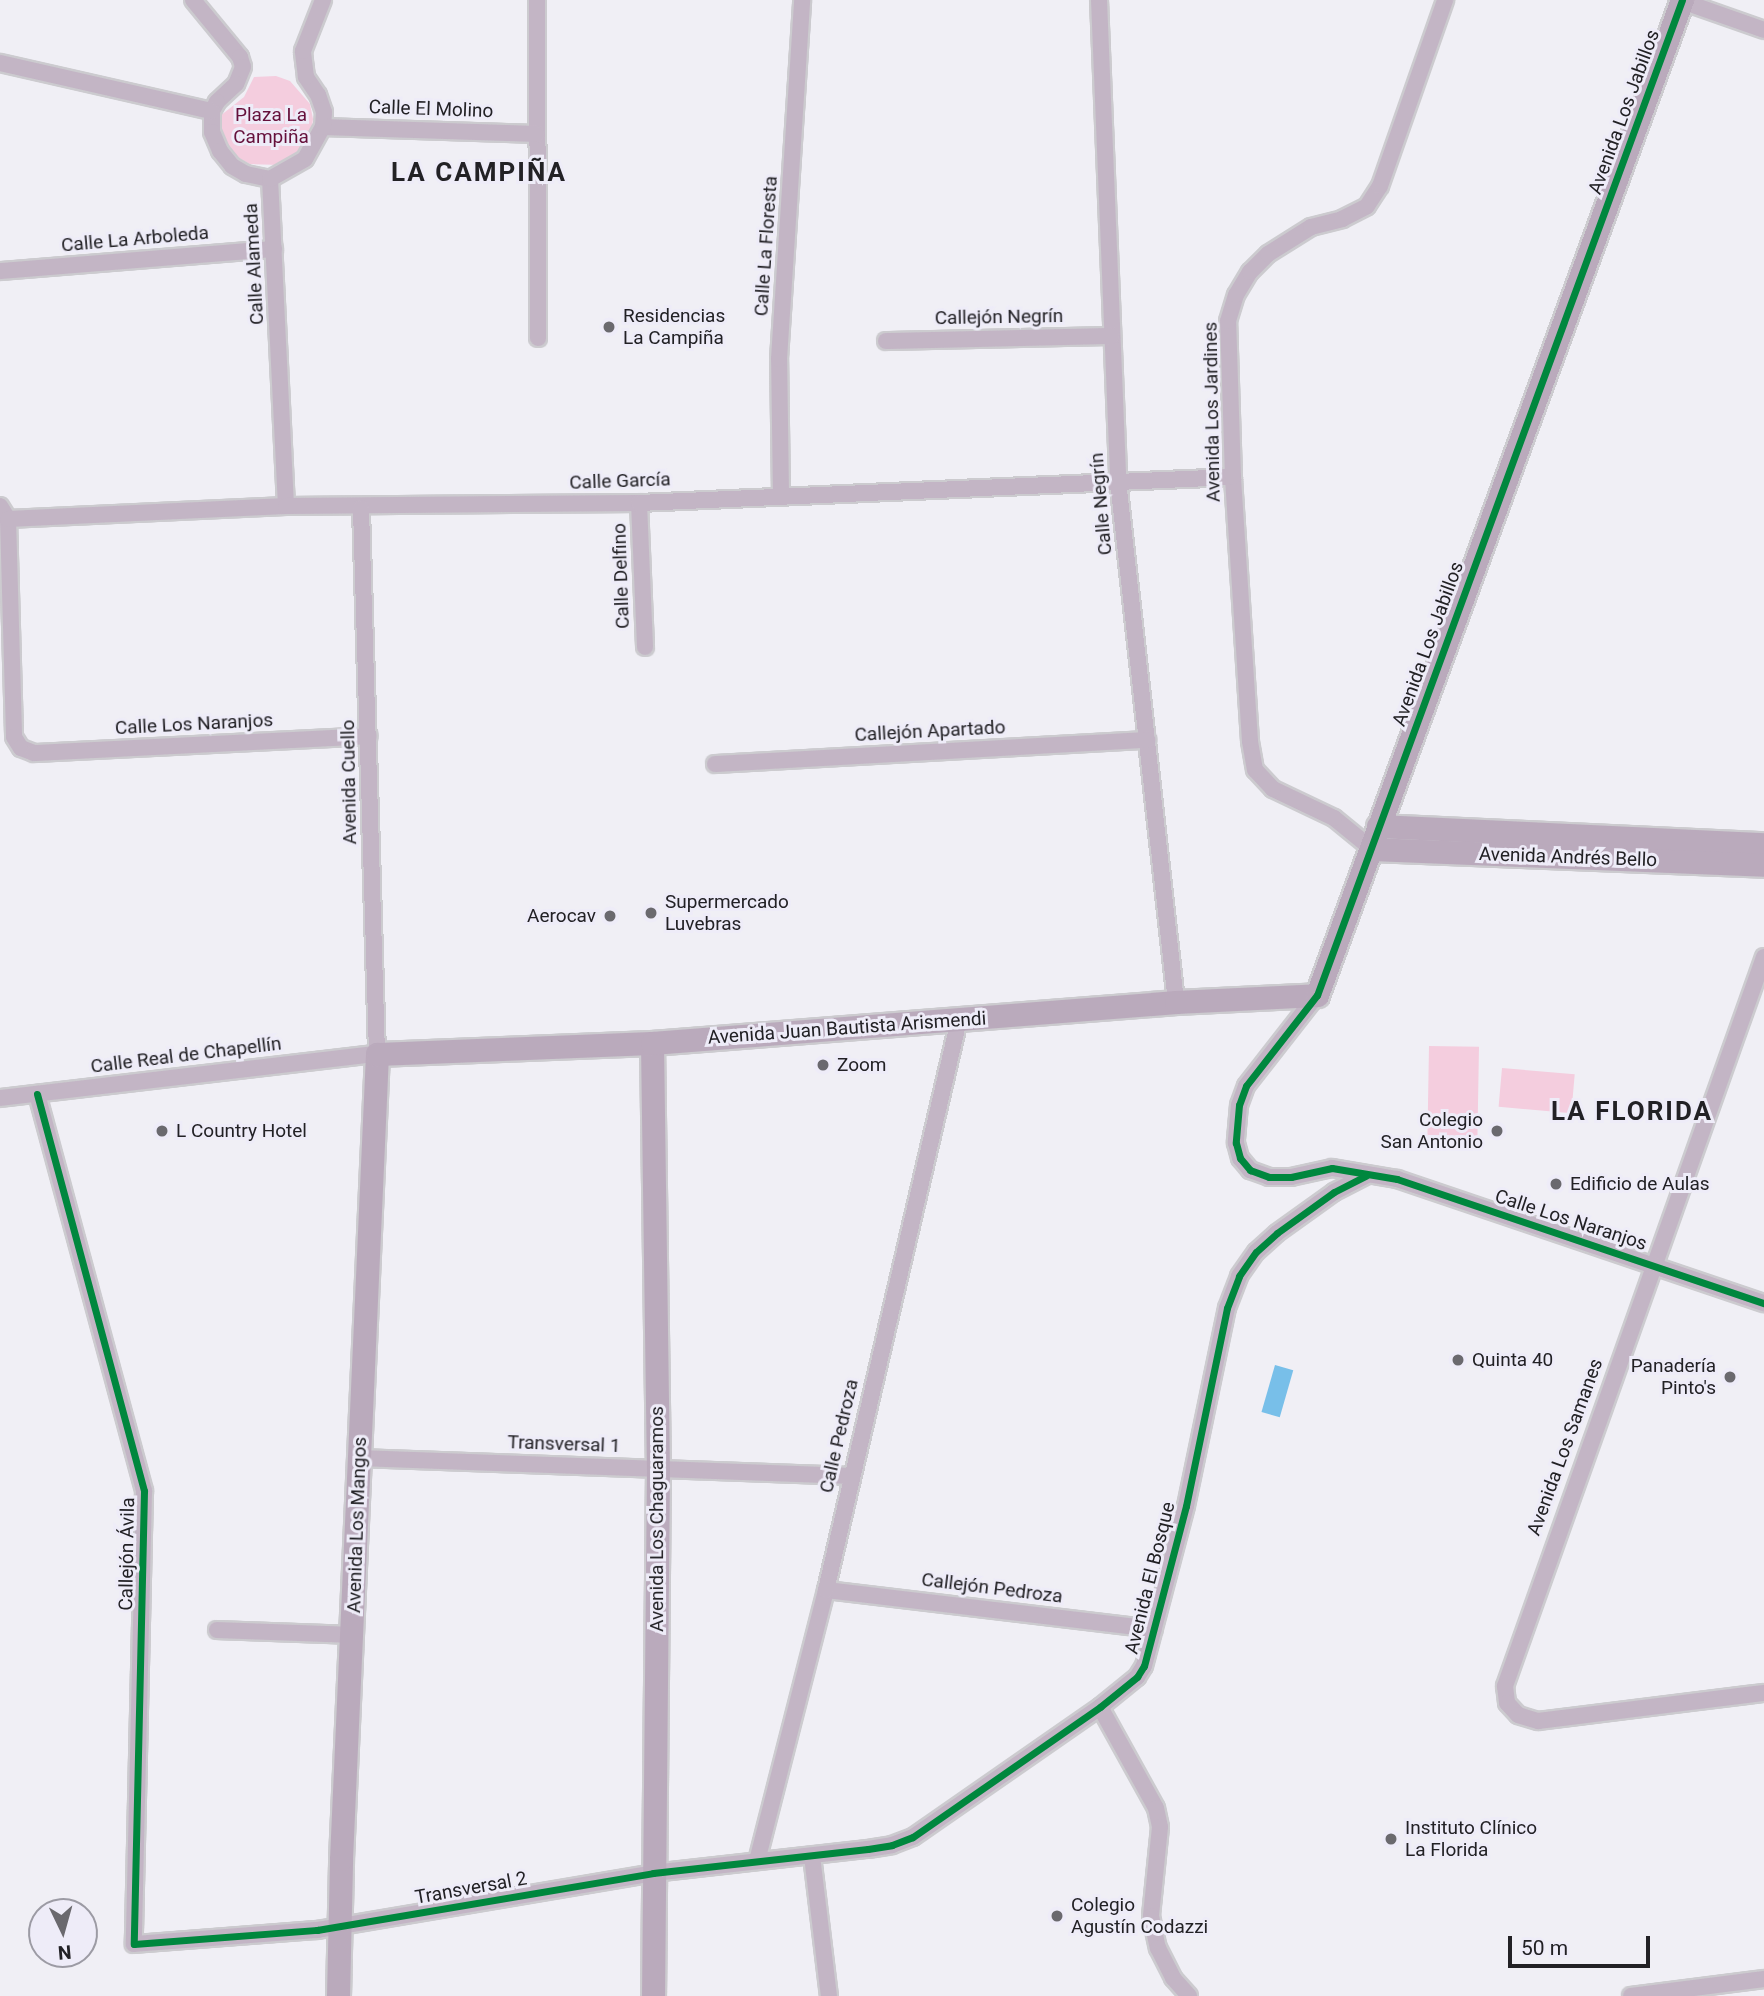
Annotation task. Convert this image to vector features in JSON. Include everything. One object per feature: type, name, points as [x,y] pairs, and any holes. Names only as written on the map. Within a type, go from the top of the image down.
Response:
[{"type":"street","points":[[193,0],[240,57],[243,67],[236,84],[217,102],[212,111],[212,132],[220,151],[232,166],[246,174],[270,179]]},
{"type":"street","points":[[323,0],[303,51],[306,77],[318,95],[324,112],[323,127]]},
{"type":"street","points":[[537,0],[538,338]]},
{"type":"street","name":"Calle La Floresta","points":[[781,495],[779,359],[802,0]]},
{"type":"street","name":"Calle Negrín","points":[[1099,0],[1118,481],[1176,1002]]},
{"type":"street","name":"Avenida Los Jardines","points":[[1372,849],[1334,818],[1273,789],[1255,770],[1250,741],[1233,477],[1228,321],[1236,295],[1250,272],[1285,241],[1367,206],[1380,187],[1445,0]]},
{"type":"street","points":[[1681,0],[1764,30]]},
{"type":"street","name":"Avenida Los Jabillos","points":[[1366,1176],[1332,1168],[1291,1177],[1269,1177],[1250,1170],[1240,1158],[1237,1128],[1239,1105],[1246,1086],[1317,995],[1681,0]]},
{"type":"street","points":[[0,63],[212,111]]},
{"type":"street","name":"Calle El Molino","points":[[323,127],[537,134]]},
{"type":"street","name":"Calle Alameda","points":[[286,506],[270,179],[305,159],[323,127]]},
{"type":"street","name":"Calle La Arboleda","points":[[0,271],[274,249]]},
{"type":"street","name":"Callejón Negrín","points":[[886,341],[1112,336]]},
{"type":"street","name":"Calle García","points":[[4,513],[286,506],[361,508],[639,503],[1233,477]]},
{"type":"street","name":"Calle Delfino","points":[[639,503],[645,647]]},
{"type":"street","name":"Avenida Cuello","points":[[361,508],[377,1055]]},
{"type":"street","name":"Calle Los Naranjos","points":[[4,513],[14,737],[21,748],[34,753],[369,736]]},
{"type":"street","name":"Callejón Apartado","points":[[715,764],[1147,740]]},
{"type":"street","name":"Avenida Andrés Bello","points":[[1378,826],[1764,844]]},
{"type":"street","name":"Avenida Andrés Bello","points":[[1372,849],[1764,865]]},
{"type":"street","name":"Avenida Los Samanes","points":[[1764,957],[1745,1016],[1653,1263],[1505,1686],[1507,1703],[1518,1715],[1538,1721],[1764,1693]]},
{"type":"street","name":"Avenida Juan Bautista Arismendi","points":[[377,1055],[652,1043],[1176,1002],[1317,995]]},
{"type":"street","name":"Calle Pedroza","points":[[757,1861],[826,1590],[959,1020]]},
{"type":"street","name":"Avenida Los Chaguaramos","points":[[652,1043],[658,1469],[653,1996]]},
{"type":"street","name":"Calle Real de Chapellín","points":[[0,1098],[377,1055]]},
{"type":"street","name":"Avenida Los Mangos","points":[[338,1996],[377,1055]]},
{"type":"street","name":"Callejón Ávila","points":[[37,1094],[144,1491],[134,1944]]},
{"type":"street","name":"Calle Los Naranjos","points":[[1366,1176],[1397,1179],[1653,1263],[1764,1303]]},
{"type":"street","name":"Avenida El Bosque","points":[[812,1856],[892,1845],[913,1837],[1100,1707],[1137,1677],[1144,1665],[1154,1629],[1185,1506],[1227,1308],[1239,1276],[1256,1252],[1277,1233],[1335,1192],[1366,1176]]},
{"type":"street","name":"Transversal 1","points":[[360,1458],[851,1476]]},
{"type":"street","name":"Callejón Pedroza","points":[[826,1590],[1154,1629]]},
{"type":"street","points":[[216,1630],[353,1635]]},
{"type":"street","points":[[1100,1707],[1156,1808],[1160,1827],[1151,1916],[1158,1948],[1173,1978],[1189,1996]]},
{"type":"street","points":[[812,1856],[829,1996]]},
{"type":"street","name":"Transversal 2","points":[[134,1944],[340,1926],[653,1873],[812,1856]]},
{"type":"street","points":[[1631,1996],[1764,1979]]},
{"type":"green space","name":"Plaza La Campiña","points":[[276,76],[290,81],[310,104],[313,119],[311,134],[305,148],[294,159],[280,165],[250,164],[237,157],[227,145],[221,131],[220,116],[244,97],[254,77]]},
{"type":"green space","points":[[1429,1046],[1479,1047],[1477,1141],[1427,1140]]},
{"type":"green space","points":[[1502,1068],[1575,1074],[1571,1113],[1499,1107]]},
{"type":"water","points":[[1275,1365],[1293,1370],[1280,1417],[1261,1412]]},
{"type":"cycle path","points":[[1682,0],[1317,995],[1246,1086],[1239,1105],[1236,1143],[1240,1158],[1250,1170],[1269,1177],[1291,1177],[1332,1168],[1397,1179],[1764,1303]]},
{"type":"cycle path","points":[[37,1094],[144,1491],[134,1944],[317,1930],[653,1873],[868,1849],[892,1845],[913,1837],[1100,1707],[1137,1677],[1144,1666],[1186,1506],[1227,1308],[1239,1276],[1256,1252],[1277,1233],[1334,1192],[1366,1176]]},
{"type":"place","name":"Residencias La Campiña","points":[[609,327]]},
{"type":"place","name":"Supermercado Luvebras","points":[[651,913]]},
{"type":"place","name":"Aerocav","points":[[610,916]]},
{"type":"place","name":"Zoom","points":[[823,1065]]},
{"type":"place","name":"L Country Hotel","points":[[162,1131]]},
{"type":"place","name":"Colegio San Antonio","points":[[1497,1131]]},
{"type":"place","name":"Edificio de Aulas","points":[[1556,1184]]},
{"type":"place","name":"Quinta 40","points":[[1458,1360]]},
{"type":"place","name":"Panadería Pinto's","points":[[1730,1377]]},
{"type":"place","name":"Instituto Clínico La Florida","points":[[1391,1839]]},
{"type":"place","name":"Colegio Agustín Codazzi","points":[[1057,1916]]},
{"type":"district","name":"LA CAMPIÑA","points":[[479,173]]},
{"type":"district","name":"LA FLORIDA","points":[[1632,1112]]}]
